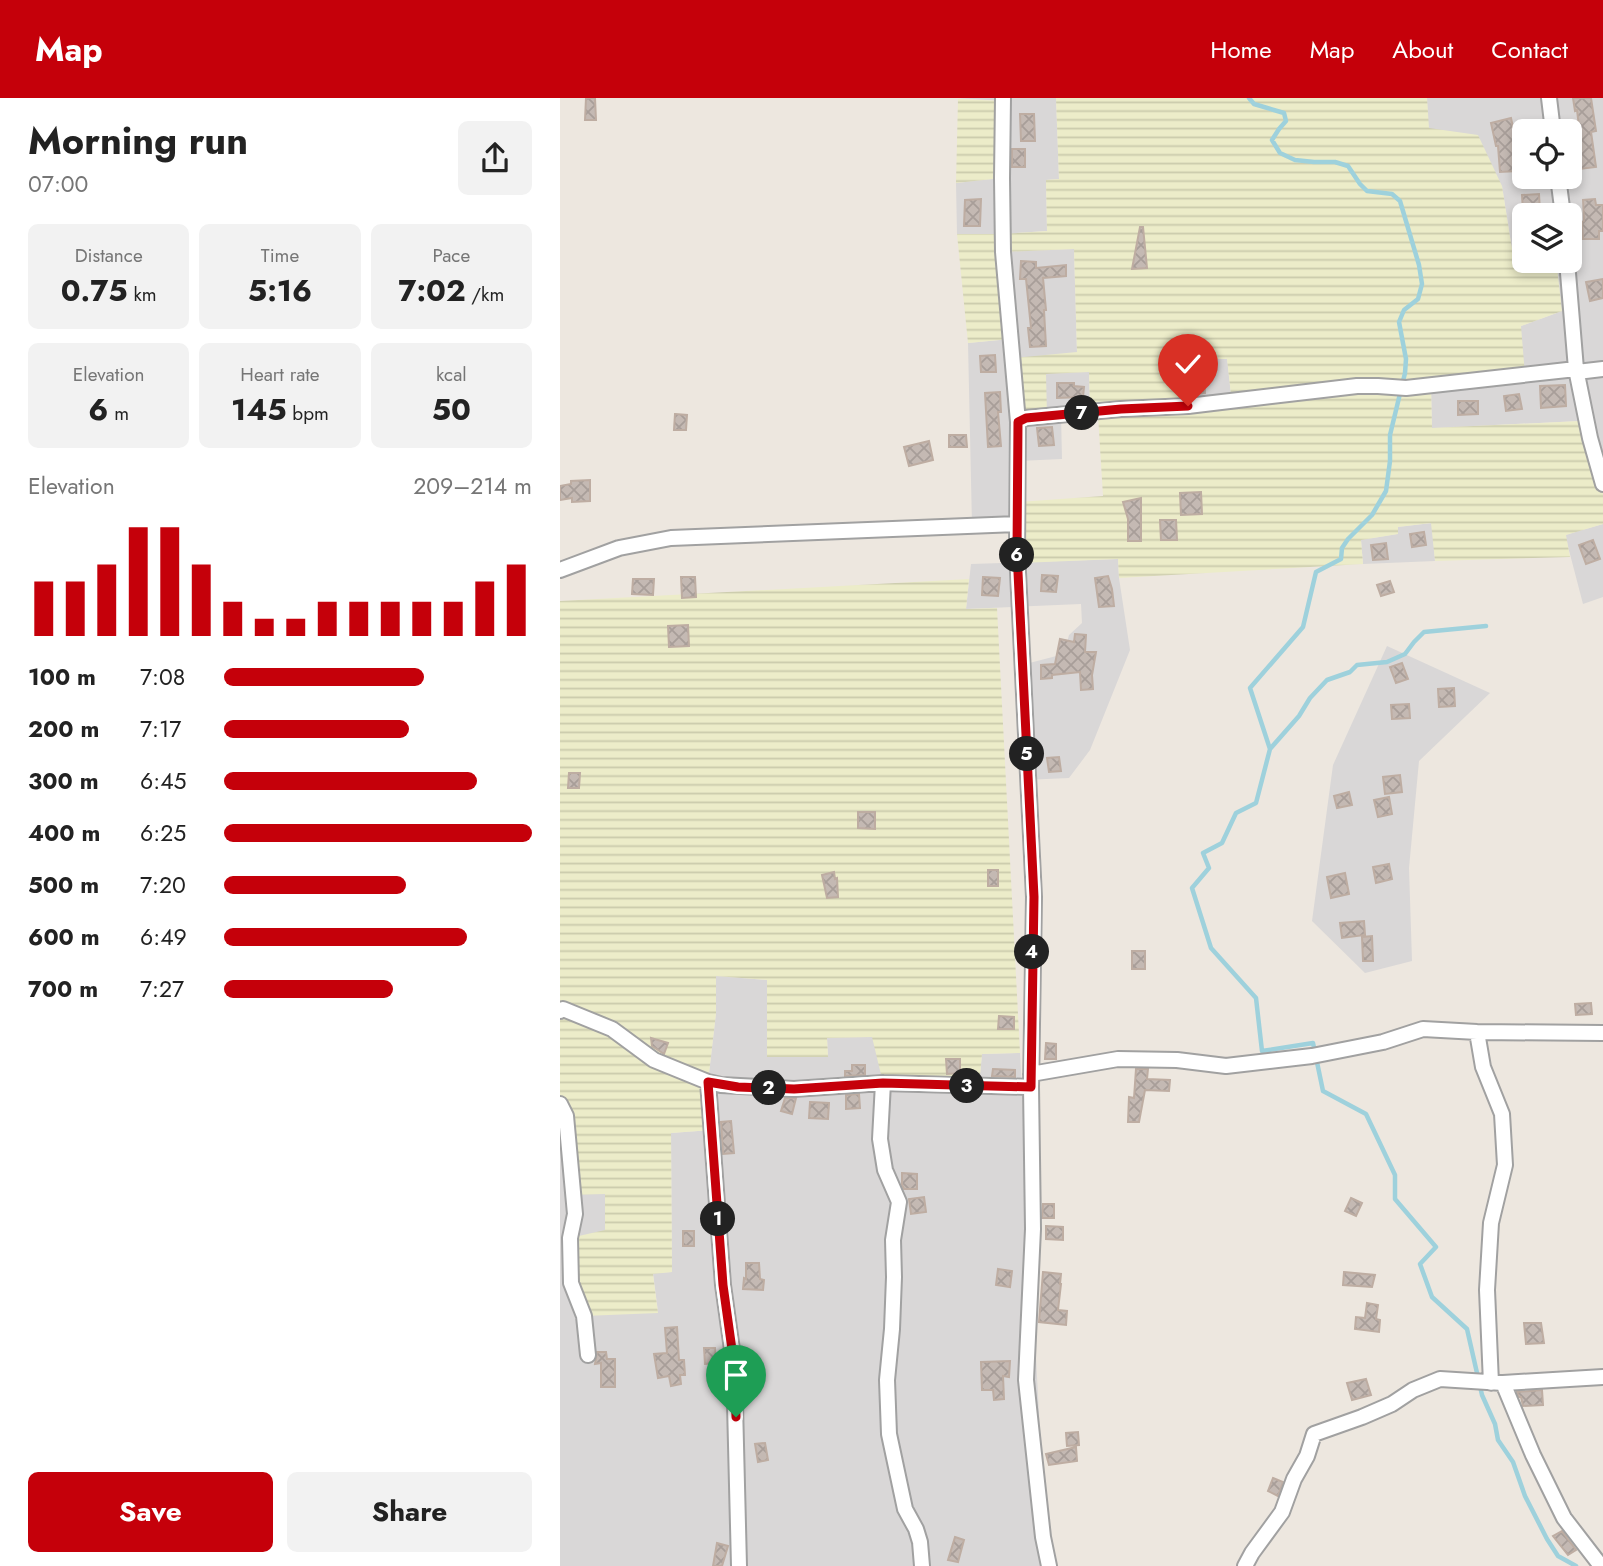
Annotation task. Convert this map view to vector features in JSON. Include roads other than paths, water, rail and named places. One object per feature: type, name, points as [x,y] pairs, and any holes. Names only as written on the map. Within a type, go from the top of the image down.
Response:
[{"type":"street","points":[[1003,98],[1003,252],[1018,422],[1017,552],[1034,897],[1031,1080],[1033,1229],[1026,1380],[1049,1566]]},
{"type":"street","points":[[1549,98],[1552,119]]},
{"type":"street","points":[[1568,273],[1577,370],[1590,438],[1603,484]]},
{"type":"street","points":[[1018,422],[1026,418],[1060,414],[1188,406],[1357,386],[1406,388],[1603,369]]},
{"type":"street","points":[[560,570],[619,548],[671,538],[1017,524]]},
{"type":"street","points":[[560,1011],[563,1009],[612,1029],[654,1060],[708,1082],[738,1087],[794,1089],[883,1083],[1031,1080],[1118,1059],[1177,1060],[1226,1066],[1312,1056],[1383,1041],[1423,1029],[1603,1033]]},
{"type":"street","points":[[1477,1032],[1483,1067],[1502,1114],[1505,1165],[1491,1223],[1487,1290],[1497,1383],[1564,1518],[1601,1566]]},
{"type":"street","points":[[708,1082],[723,1285],[734,1364],[739,1566]]},
{"type":"street","points":[[883,1083],[880,1139],[885,1170],[899,1202],[893,1240],[892,1329],[887,1380],[889,1434],[905,1509],[916,1529],[922,1566]]},
{"type":"street","points":[[560,1104],[566,1116],[575,1214],[570,1238],[571,1283],[583,1316],[588,1355]]},
{"type":"street","points":[[1245,1566],[1282,1512],[1314,1434],[1372,1413],[1413,1390],[1440,1380],[1497,1383],[1603,1377]]},
{"type":"waterway","points":[[1249,98],[1254,104],[1284,113],[1286,121],[1272,140],[1280,153],[1295,160],[1335,162],[1348,166],[1367,191],[1392,194],[1400,201],[1422,284],[1418,299],[1404,310],[1399,322],[1406,359],[1405,373],[1390,435],[1386,491],[1372,515],[1342,548],[1341,559],[1316,572],[1303,627],[1250,688],[1270,749],[1256,803],[1236,813],[1222,843],[1203,853],[1209,868],[1192,888],[1211,948],[1256,998],[1262,1051],[1313,1043],[1323,1091],[1366,1114],[1395,1175],[1395,1199],[1436,1247],[1420,1264],[1432,1297],[1467,1329],[1482,1395],[1495,1424],[1498,1440],[1513,1462],[1525,1496],[1547,1539],[1558,1556],[1576,1566]]},
{"type":"waterway","points":[[1270,749],[1327,680],[1350,672],[1357,665],[1387,662],[1405,654],[1424,632],[1486,626]]}]
